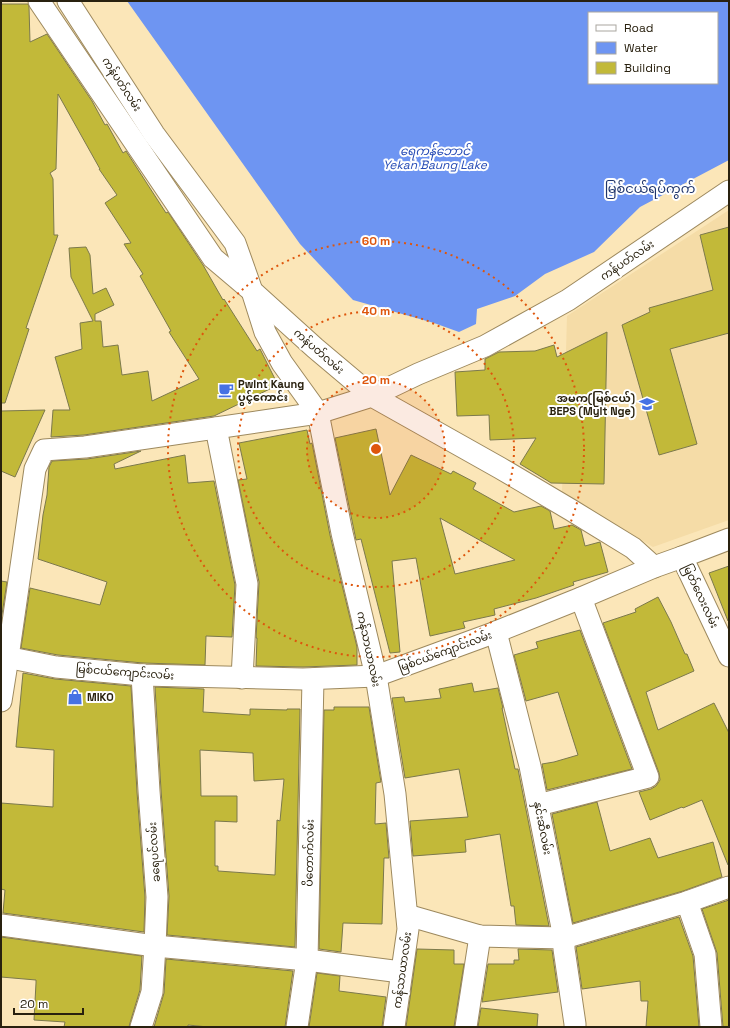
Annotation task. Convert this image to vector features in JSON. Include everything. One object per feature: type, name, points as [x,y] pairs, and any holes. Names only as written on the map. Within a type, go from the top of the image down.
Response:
[{"type":"street","points":[[39,1],[213,258],[252,291]]},
{"type":"street","name":"ကန်ပတ်လမ်း","points":[[68,1],[154,134],[235,243],[252,291],[315,348],[372,396],[418,374],[485,346],[568,300],[729,192]]},
{"type":"street","name":"ကန်သာယာလမ်း","points":[[252,291],[265,332],[282,363],[318,413],[342,533],[376,676],[395,794],[408,929],[394,1027]]},
{"type":"street","points":[[1,701],[5,656],[35,469],[44,450],[85,447],[318,413],[372,396],[493,464],[634,548],[654,567]]},
{"type":"street","points":[[216,428],[247,584],[242,678]]},
{"type":"street","name":"မြစ်ငယ်ကျောင်းလမ်း","points":[[5,656],[56,667],[142,675],[313,679],[376,676],[496,632],[654,567],[682,558],[729,539]]},
{"type":"street","name":"မြတ်လေးလမ်း","points":[[682,558],[729,656]]},
{"type":"street","points":[[538,805],[648,777],[581,598]]},
{"type":"street","name":"နှင်းဆီလမ်း","points":[[496,632],[530,766],[538,805],[564,938],[564,949],[575,1027]]},
{"type":"street","name":"ခရေပင်လမ်း","points":[[141,1027],[152,992],[156,946],[157,897],[142,675]]},
{"type":"street","name":"ပိတောက်လမ်း","points":[[297,1027],[307,960],[313,679]]},
{"type":"street","points":[[407,914],[480,936],[564,938],[687,902],[729,887]]},
{"type":"street","points":[[687,902],[705,954],[711,1027]]},
{"type":"street","points":[[1,925],[156,946],[307,960],[401,972]]},
{"type":"street","points":[[466,1027],[480,936]]},
{"type":"shaded area","name":"အမက(မြစ်ငယ်) BEPS (Myit Nge)","points":[[729,210],[729,520],[653,547],[562,492],[567,316]]},
{"type":"water","name":"ရေကန်ဘောင် Yekan Baung Lake","points":[[127,1],[729,1],[729,160],[640,207],[594,252],[545,274],[515,296],[477,309],[476,324],[459,332],[434,323],[353,300],[300,244]]},
{"type":"building","points":[[1,4],[28,4],[30,42],[47,34],[92,101],[105,125],[107,124],[123,153],[126,151],[166,213],[168,212],[257,351],[260,349],[278,385],[214,416],[84,435],[51,437],[53,410],[70,410],[55,357],[82,349],[80,323],[93,321],[71,277],[69,248],[86,247],[90,255],[93,294],[106,288],[114,305],[95,314],[95,321],[101,321],[103,347],[118,345],[122,375],[148,371],[152,401],[199,379],[169,332],[171,331],[140,276],[143,274],[124,244],[131,243],[105,203],[117,195],[99,169],[58,94],[56,169],[50,173],[53,179],[54,235],[58,235],[26,328],[29,329],[5,403],[1,403]]},
{"type":"building","points":[[729,227],[729,333],[670,349],[697,444],[659,455],[622,325],[650,312],[649,308],[713,290],[700,235]]},
{"type":"building","points":[[607,332],[604,484],[551,483],[520,464],[536,438],[490,440],[489,415],[457,416],[455,372],[485,370],[485,359],[499,352],[535,351],[554,345],[557,357]]},
{"type":"building","points":[[45,410],[15,477],[1,471],[1,411]]},
{"type":"building","points":[[376,429],[390,495],[411,455],[451,474],[453,471],[476,483],[473,489],[514,512],[541,506],[550,511],[554,529],[572,525],[581,530],[585,546],[600,542],[608,572],[573,582],[574,585],[536,598],[494,609],[495,615],[463,622],[465,628],[430,636],[416,558],[392,561],[400,652],[390,653],[361,539],[356,540],[335,438]],"holes":[[[440,518],[515,560],[455,574]]]},
{"type":"building","points":[[307,430],[310,444],[312,443],[330,535],[357,647],[357,665],[303,667],[256,666],[259,582],[238,480],[247,479],[239,443]]},
{"type":"building","points":[[141,451],[114,464],[115,469],[185,455],[188,483],[214,481],[235,585],[232,637],[206,636],[205,665],[143,663],[58,655],[21,648],[30,588],[100,605],[107,582],[38,559],[47,495],[49,467],[52,461],[87,459]]},
{"type":"building","points":[[729,566],[729,621],[728,621],[709,573]]},
{"type":"building","points":[[1,581],[7,582],[1,621]]},
{"type":"building","points":[[658,597],[694,671],[646,692],[658,730],[714,703],[729,733],[728,865],[702,800],[650,820],[639,792],[656,786],[660,780],[659,773],[603,623],[636,612],[635,609]]},
{"type":"building","points":[[580,630],[632,769],[547,790],[542,764],[578,755],[558,692],[526,701],[514,655],[538,648],[536,642]]},
{"type":"building","points":[[23,673],[55,679],[131,686],[145,897],[144,932],[3,913],[5,890],[1,889],[1,803],[53,807],[54,750],[16,747]]},
{"type":"building","points":[[472,683],[474,692],[498,688],[515,769],[518,769],[549,926],[516,925],[514,906],[511,906],[500,834],[465,840],[466,852],[413,856],[410,821],[468,817],[459,769],[405,778],[392,698],[404,697],[405,702],[441,698],[439,689]]},
{"type":"building","points":[[155,687],[204,689],[203,712],[250,715],[250,709],[300,709],[295,947],[167,935],[169,896]],"holes":[[[200,750],[253,753],[254,781],[284,779],[280,821],[277,820],[275,875],[218,871],[218,866],[215,866],[215,821],[237,822],[237,796],[201,796]]]},
{"type":"building","points":[[334,707],[369,707],[381,782],[376,783],[375,824],[386,823],[389,858],[384,858],[382,924],[343,923],[341,952],[319,949],[324,710],[334,710]]},
{"type":"building","points":[[597,802],[610,851],[650,838],[658,858],[713,842],[722,877],[683,891],[573,923],[552,814]]},
{"type":"building","points":[[729,900],[729,1027],[723,1027],[717,953],[702,909]]},
{"type":"building","points":[[679,917],[693,956],[699,1027],[646,1027],[648,1001],[641,1001],[640,981],[582,989],[576,947]]},
{"type":"building","points":[[1,937],[142,956],[140,990],[129,1027],[64,1027],[65,1022],[34,1020],[36,980],[1,977]]},
{"type":"building","points":[[417,949],[454,950],[454,964],[464,964],[454,1027],[406,1027]]},
{"type":"building","points":[[518,949],[552,950],[558,992],[482,1002],[488,964],[514,964],[514,960],[519,960]]},
{"type":"building","points":[[166,959],[293,971],[285,1027],[208,1027],[188,1025],[188,1027],[154,1027],[164,993]]},
{"type":"building","points":[[317,973],[340,976],[339,991],[386,997],[382,1027],[309,1027]]},
{"type":"building","points":[[481,1008],[538,1014],[537,1027],[478,1027]]},
{"type":"place","name":"Pwint Kaung ပွင့်ကောင်း","points":[[226,390]]},
{"type":"place","name":"အမက(မြစ်ငယ်) BEPS (Myit Nge)","points":[[647,404]]},
{"type":"place","name":"MIKO","points":[[75,697]]},
{"type":"district","name":"မြစ်ငယ်ရပ်ကွက်","points":[[650,188]]}]
